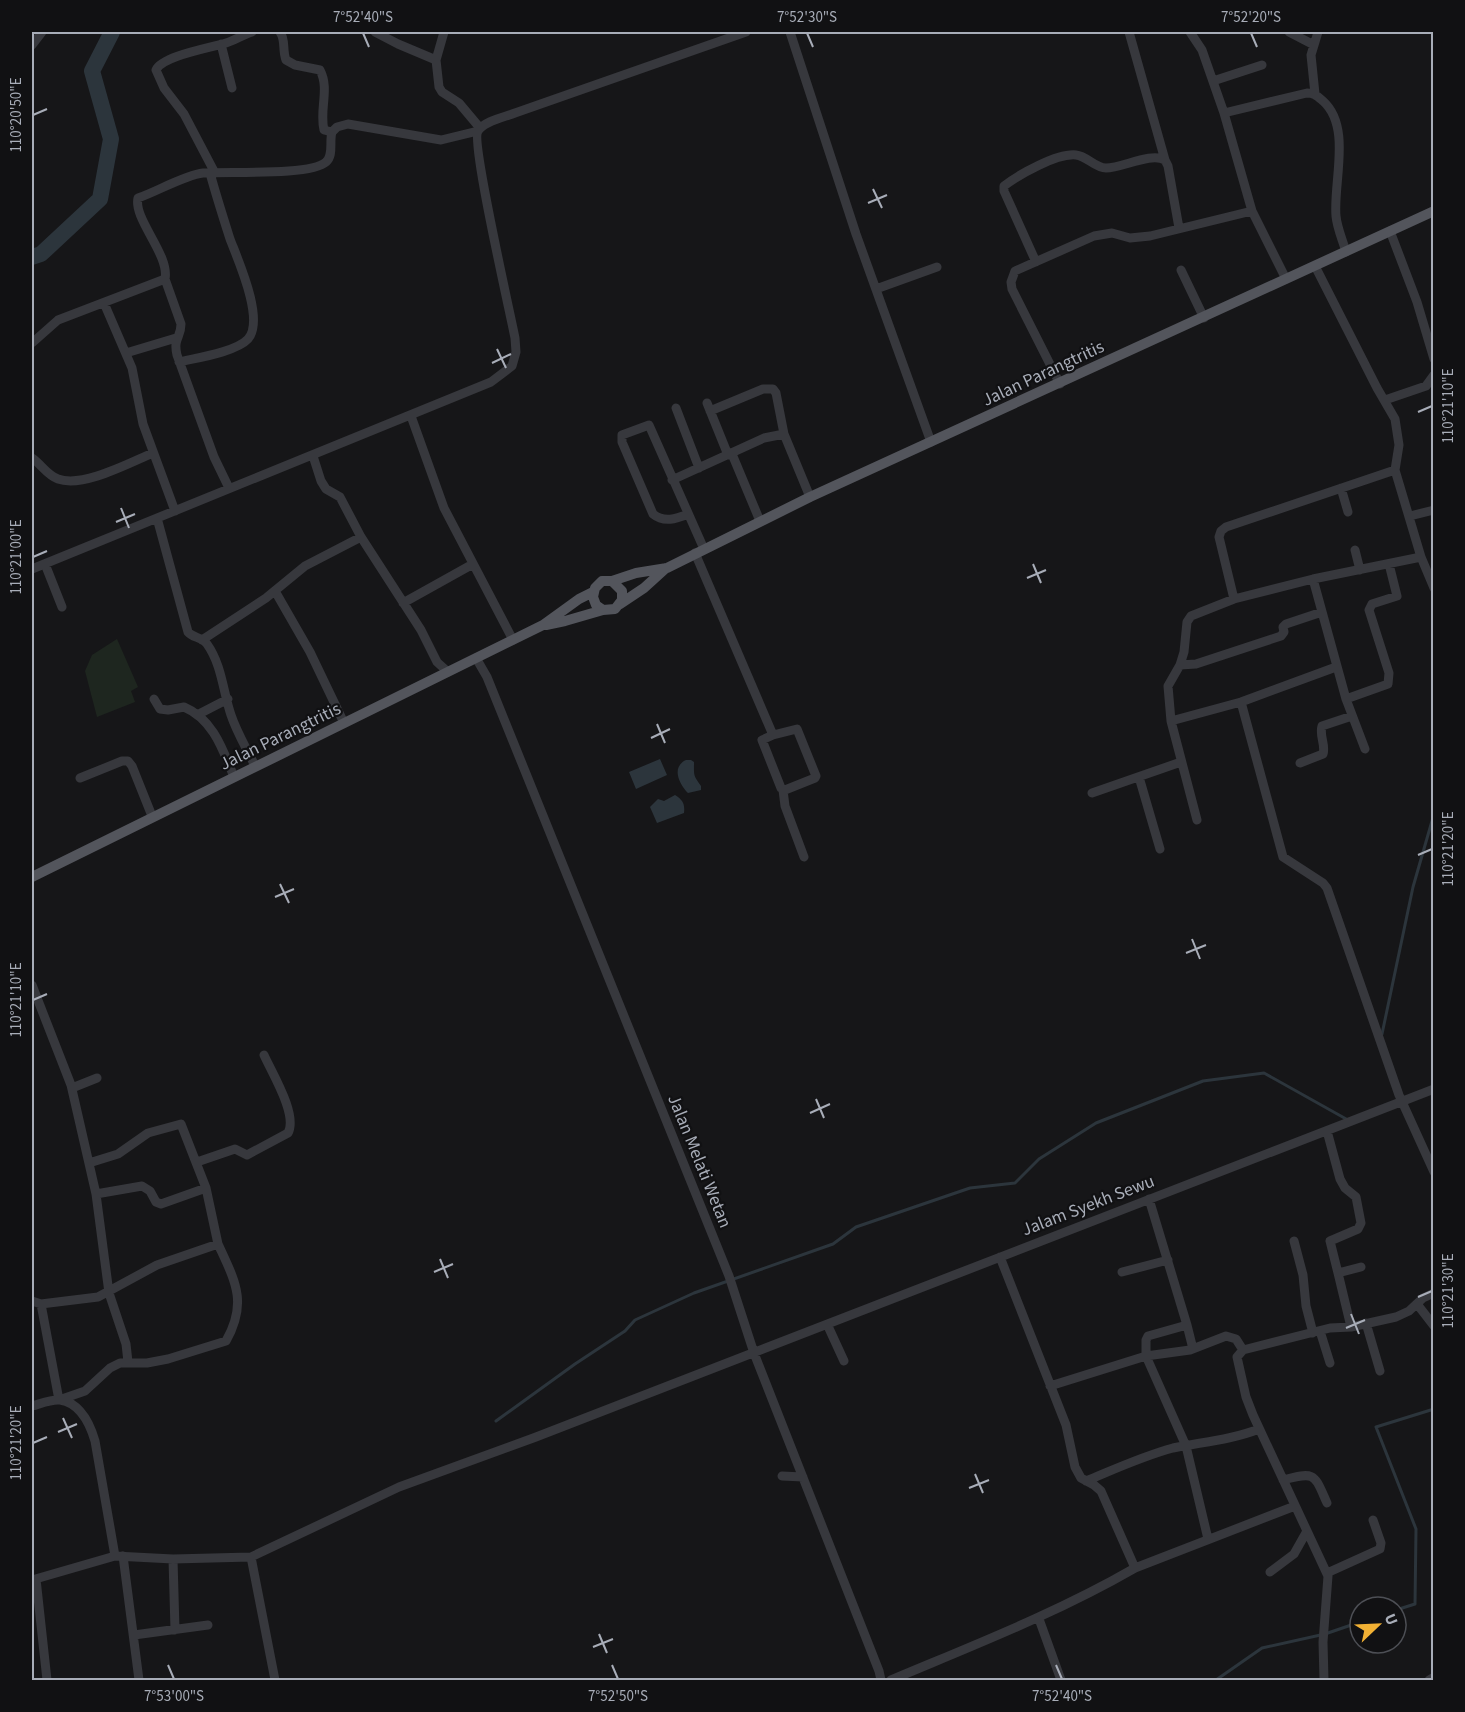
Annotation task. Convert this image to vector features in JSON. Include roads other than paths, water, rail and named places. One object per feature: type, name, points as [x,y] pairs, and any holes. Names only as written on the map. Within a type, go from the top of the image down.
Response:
[{"type":"main road","name":"Jalan Parangtritis","points":[[620,604],[644,588],[667,568],[760,521],[1434,211]]},
{"type":"main road","name":"Jalan Parangtritis","points":[[612,581],[636,573],[667,568]]},
{"type":"main road","points":[[607,580],[612,581],[623,595],[620,604],[612,610],[603,610],[596,605],[593,592],[598,584],[607,580]]},
{"type":"main road","name":"Jalan Parangtritis","points":[[32,877],[152,816],[543,626],[579,599],[593,592]]},
{"type":"main road","name":"Jalan Parangtritis","points":[[543,626],[603,610]]},
{"type":"street","points":[[32,45],[42,32]]},
{"type":"street","points":[[179,362],[236,347],[248,339],[252,333],[254,319],[247,285],[212,173],[184,114],[164,88],[156,70],[159,65],[172,58],[221,44],[252,32]]},
{"type":"street","points":[[280,32],[284,37],[283,50],[286,60],[295,65],[320,70],[326,84],[322,122],[324,130],[332,132]]},
{"type":"street","points":[[375,32],[436,60]]},
{"type":"street","points":[[444,32],[436,60],[439,87],[442,92],[459,103],[479,130]]},
{"type":"street","points":[[229,488],[214,457],[179,362],[175,348],[176,338],[182,324],[165,279],[165,266],[143,219],[138,198],[190,177],[212,173],[301,170],[322,165],[328,161],[331,154],[332,132],[337,127],[348,124],[441,140],[479,130],[515,113],[746,32]]},
{"type":"street","points":[[790,32],[858,238],[931,442]]},
{"type":"street","points":[[1129,32],[1168,166],[1179,228]]},
{"type":"street","points":[[1190,32],[1202,50],[1213,81],[1252,211],[1286,279]]},
{"type":"street","points":[[1289,32],[1314,45]]},
{"type":"street","points":[[1315,94],[1311,55],[1318,32]]},
{"type":"street","points":[[221,44],[232,88]]},
{"type":"street","points":[[1213,81],[1262,66]]},
{"type":"street","points":[[1224,113],[1307,93],[1315,94],[1331,110],[1335,120],[1340,152],[1336,217],[1346,252]]},
{"type":"street","points":[[32,569],[411,416],[491,382],[506,373],[514,361],[515,338],[482,174],[476,139],[479,130]]},
{"type":"street","points":[[1036,262],[1004,191],[1004,186],[1026,172],[1052,160],[1070,155],[1082,157],[1103,168],[1155,158],[1165,160]]},
{"type":"street","points":[[1060,384],[1012,289],[1011,282],[1015,271],[1094,236],[1112,233],[1130,238],[1150,236],[1252,211]]},
{"type":"street","points":[[1390,231],[1417,302],[1434,359]]},
{"type":"street","points":[[1315,266],[1395,419],[1399,445],[1395,470],[1421,557],[1434,588]]},
{"type":"street","points":[[876,289],[937,267]]},
{"type":"street","points":[[1181,270],[1204,318]]},
{"type":"street","points":[[32,343],[54,323],[165,279]]},
{"type":"street","points":[[104,303],[132,368],[143,424],[175,511]]},
{"type":"street","points":[[126,353],[176,338]]},
{"type":"street","points":[[1385,400],[1426,386],[1434,375]]},
{"type":"street","points":[[760,521],[709,407],[763,389],[773,389],[776,393],[784,434],[810,497]]},
{"type":"street","points":[[676,408],[699,468]]},
{"type":"street","points":[[411,416],[444,508],[513,640]]},
{"type":"street","points":[[688,514],[671,520],[658,518],[653,514],[621,436],[649,425],[688,514],[700,551],[773,735]]},
{"type":"street","points":[[672,480],[764,438],[784,434]]},
{"type":"street","points":[[32,458],[53,476],[70,481],[98,475],[153,453]]},
{"type":"street","points":[[313,456],[321,481],[326,489],[340,497],[361,537],[421,630],[436,662],[448,672]]},
{"type":"street","points":[[1234,599],[1219,537],[1221,531],[1226,527],[1395,470]]},
{"type":"street","points":[[1341,488],[1348,512]]},
{"type":"street","points":[[1410,516],[1434,510]]},
{"type":"street","points":[[157,518],[188,632],[191,636],[202,640],[210,649],[218,666],[235,726],[255,766]]},
{"type":"street","points":[[202,640],[275,591],[305,566],[361,537]]},
{"type":"street","points":[[1355,550],[1360,570]]},
{"type":"street","points":[[1197,820],[1171,721],[1168,686],[1180,665],[1187,622],[1191,616],[1234,599],[1313,579],[1421,557]]},
{"type":"street","points":[[45,564],[62,607]]},
{"type":"street","points":[[403,603],[473,564]]},
{"type":"street","points":[[1346,699],[1388,684],[1389,681],[1389,673],[1370,610],[1372,604],[1397,596],[1389,564]]},
{"type":"street","points":[[1313,579],[1336,667],[1365,749]]},
{"type":"street","points":[[275,591],[310,652],[344,723]]},
{"type":"street","points":[[1180,665],[1196,664],[1281,636],[1286,624],[1322,612]]},
{"type":"street","name":"Jalan Melati Wetan","points":[[476,658],[487,677],[729,1276],[754,1353],[881,1680]]},
{"type":"street","points":[[1171,721],[1240,702],[1336,667]]},
{"type":"street","points":[[154,699],[160,709],[184,707],[197,715],[216,736],[234,777]]},
{"type":"street","points":[[197,715],[228,699]]},
{"type":"street","points":[[1240,702],[1283,857],[1327,888],[1401,1099],[1434,1172]]},
{"type":"street","points":[[1300,763],[1323,754],[1325,748],[1322,726],[1352,716]]},
{"type":"street","points":[[783,790],[816,776],[797,729],[762,740],[783,790],[785,806],[804,857]]},
{"type":"street","points":[[80,778],[122,761],[128,761],[152,816]]},
{"type":"street","points":[[1092,793],[1181,762]]},
{"type":"street","points":[[1139,777],[1160,849]]},
{"type":"street","points":[[32,985],[72,1088],[96,1194],[109,1293],[126,1344],[128,1362]]},
{"type":"street","points":[[197,1162],[235,1149],[247,1155],[288,1133],[291,1122],[288,1109],[264,1055]]},
{"type":"street","points":[[72,1088],[98,1078]]},
{"type":"street","name":"Jalam Syekh Sewu","points":[[251,1557],[399,1487],[754,1353],[1326,1131],[1401,1099],[1434,1089]]},
{"type":"street","points":[[32,1406],[81,1394],[110,1368],[120,1363],[147,1363],[168,1359],[226,1341],[237,1317],[236,1284],[218,1244],[206,1188],[181,1124],[148,1133],[118,1154],[89,1163]]},
{"type":"street","points":[[1326,1131],[1340,1179],[1345,1188],[1356,1197],[1361,1223],[1358,1229],[1330,1241],[1351,1327]]},
{"type":"street","points":[[96,1194],[142,1186],[150,1191],[156,1202],[161,1204],[206,1188]]},
{"type":"street","points":[[1149,1199],[1193,1349]]},
{"type":"street","points":[[1294,1241],[1303,1275],[1305,1306],[1330,1364]]},
{"type":"street","points":[[59,1400],[36,1302],[89,1299],[109,1293],[157,1265],[218,1244]]},
{"type":"street","points":[[1000,1257],[1068,1433],[1076,1467],[1081,1478],[1101,1491],[1135,1568]]},
{"type":"street","points":[[1122,1272],[1168,1260]]},
{"type":"street","points":[[1338,1273],[1360,1267]]},
{"type":"street","points":[[1323,1680],[1323,1642],[1329,1580],[1259,1429],[1246,1397],[1236,1360],[1243,1350],[1316,1332],[1396,1317],[1410,1311],[1423,1298],[1434,1293]]},
{"type":"street","points":[[1417,1304],[1434,1326]]},
{"type":"street","points":[[1366,1323],[1380,1371]]},
{"type":"street","points":[[827,1324],[844,1361]]},
{"type":"street","points":[[1187,1325],[1148,1336],[1146,1356],[1186,1446],[1208,1539]]},
{"type":"street","points":[[1050,1386],[1146,1356],[1193,1349],[1230,1336],[1236,1339],[1243,1350]]},
{"type":"street","points":[[59,1400],[74,1405],[83,1414],[95,1441],[134,1635],[139,1680]]},
{"type":"street","points":[[1086,1481],[1144,1457],[1186,1446],[1233,1438],[1259,1429]]},
{"type":"street","points":[[1283,1480],[1302,1475],[1311,1476],[1317,1482],[1327,1503]]},
{"type":"street","points":[[782,1476],[803,1477]]},
{"type":"street","points":[[891,1680],[1039,1619],[1135,1568],[1295,1506]]},
{"type":"street","points":[[1327,1573],[1381,1547],[1373,1520]]},
{"type":"street","points":[[1270,1572],[1294,1554],[1307,1531]]},
{"type":"street","points":[[47,1680],[34,1580],[119,1556],[173,1559],[251,1557],[276,1680]]},
{"type":"street","points":[[173,1559],[175,1630]]},
{"type":"street","points":[[1039,1619],[1061,1680]]},
{"type":"street","points":[[134,1635],[208,1625]]},
{"type":"street","points":[[1429,1680],[1434,1677]]},
{"type":"waterway","points":[[32,257],[41,254],[100,199],[111,139],[92,71],[112,32]]},
{"type":"waterway","points":[[1382,1034],[1413,887],[1434,814]]},
{"type":"waterway","points":[[496,1421],[625,1331],[635,1320],[694,1293],[833,1244],[856,1227],[970,1188],[1015,1183],[1039,1159],[1096,1123],[1203,1081],[1264,1073],[1348,1120]]},
{"type":"waterway","points":[[1408,1606],[1415,1604],[1416,1529],[1376,1427],[1434,1409]]},
{"type":"waterway","points":[[1216,1680],[1262,1648],[1325,1634],[1348,1626]]}]
